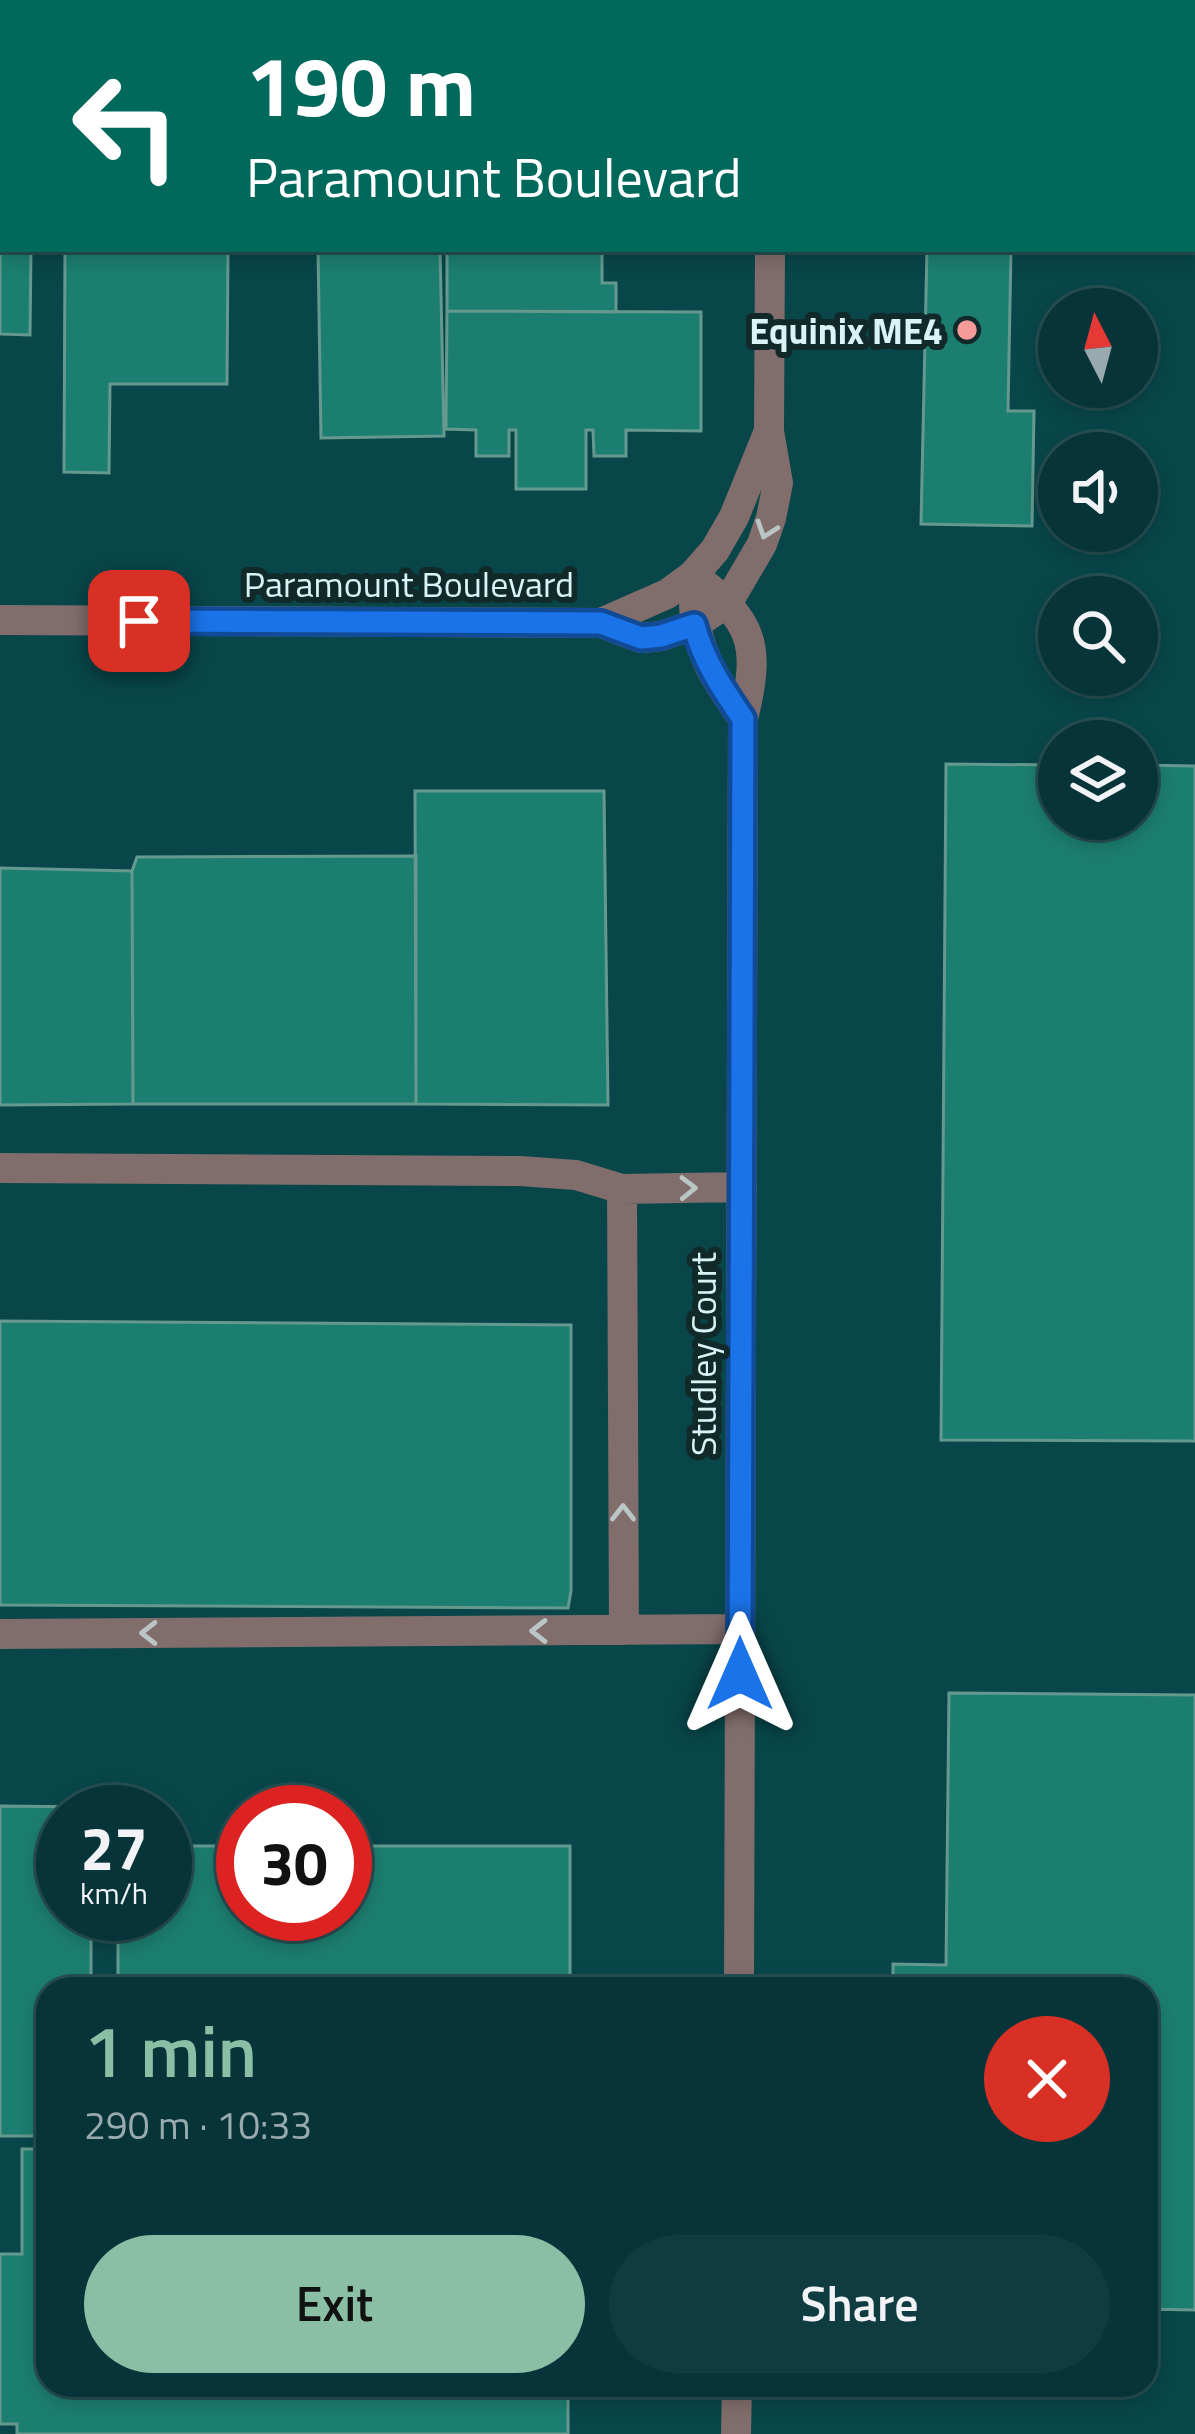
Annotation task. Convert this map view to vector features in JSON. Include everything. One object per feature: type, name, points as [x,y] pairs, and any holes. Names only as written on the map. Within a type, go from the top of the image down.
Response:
[{"type":"street","points":[[743,719],[712,675],[701,650],[711,613],[754,559],[771,518],[778,483],[769,431],[770,252]]},
{"type":"street","points":[[693,575],[734,518],[769,431]]},
{"type":"street","name":"Studley Court","points":[[693,575],[711,613],[744,627],[752,650],[753,678],[743,719],[739,1977]]},
{"type":"street","name":"Paramount Boulevard","points":[[601,623],[667,594],[693,575]]},
{"type":"street","name":"Paramount Boulevard","points":[[0,620],[601,623],[641,638],[661,636],[711,613]]},
{"type":"street","points":[[0,1168],[520,1171],[576,1175],[622,1189],[742,1187]]},
{"type":"street","points":[[622,1189],[624,1630]]},
{"type":"street","points":[[0,1634],[740,1629]]},
{"type":"street","points":[[736,2397],[736,2434]]},
{"type":"building","points":[[0,252],[31,252],[30,335],[0,334]]},
{"type":"building","points":[[65,252],[228,252],[227,384],[110,384],[109,473],[64,472]]},
{"type":"building","points":[[318,252],[440,252],[444,436],[321,438]]},
{"type":"building","points":[[447,252],[602,252],[602,283],[616,283],[616,312],[447,311]]},
{"type":"building","name":"Equinix ME4","points":[[927,252],[1011,252],[1008,411],[1034,411],[1032,526],[921,524]]},
{"type":"building","points":[[447,311],[701,312],[701,431],[626,430],[626,456],[594,456],[593,430],[586,430],[586,489],[516,489],[516,430],[509,430],[509,456],[476,456],[476,430],[446,429]]},
{"type":"building","points":[[946,764],[1038,765],[1038,840],[1158,840],[1158,765],[1195,766],[1195,1441],[941,1440]]},
{"type":"building","points":[[415,791],[604,791],[608,1105],[416,1104]]},
{"type":"building","points":[[416,856],[416,1104],[133,1104],[132,871],[137,857]]},
{"type":"building","points":[[0,868],[132,871],[133,1104],[0,1105]]},
{"type":"building","points":[[0,1321],[571,1325],[568,1608],[0,1605]]},
{"type":"building","points":[[949,1693],[1195,1695],[1195,2310],[1158,2309],[1158,1977],[893,1977],[893,1964],[946,1965]]},
{"type":"building","points":[[0,1806],[36,1806],[36,1941],[91,1941],[91,1977],[36,1977],[36,2136],[0,2136]]},
{"type":"building","points":[[192,1846],[216,1846],[216,1941],[372,1941],[372,1846],[570,1846],[570,1977],[118,1977],[118,1941],[192,1941]]},
{"type":"building","points":[[22,2149],[36,2149],[36,2397],[568,2397],[568,2434],[17,2434],[17,2424],[0,2424],[0,2254],[22,2254]]},
{"type":"place","name":"Equinix ME4","points":[[967,330]]},
{"type":"route","points":[[139,621],[601,623],[641,638],[694,625],[712,675],[743,719],[740,1674]]}]
